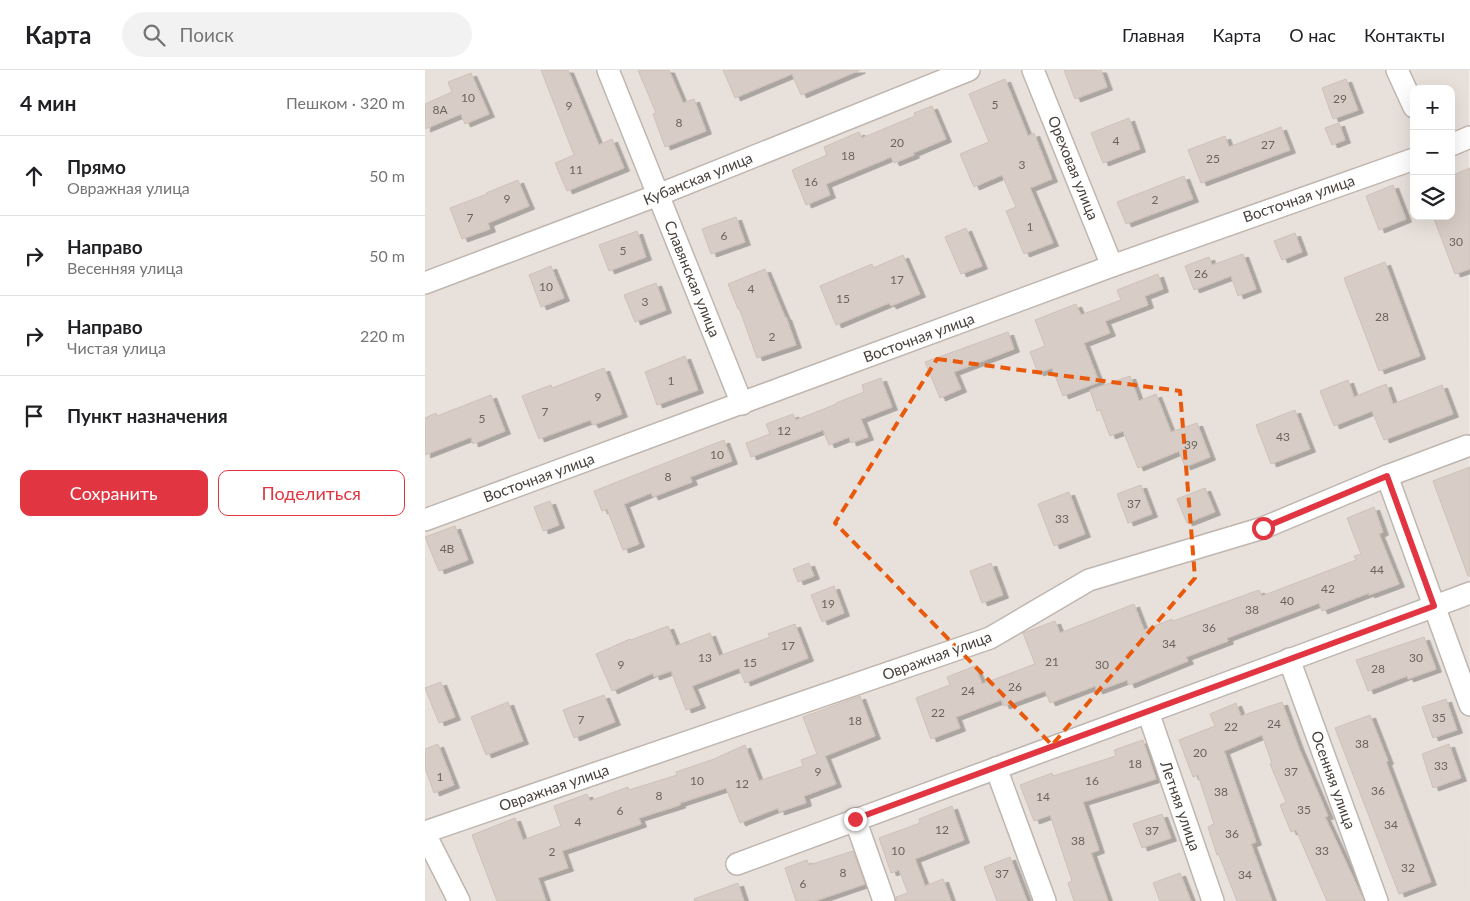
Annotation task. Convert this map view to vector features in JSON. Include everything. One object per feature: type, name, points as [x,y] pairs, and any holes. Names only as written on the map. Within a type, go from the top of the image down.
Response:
[{"type":"street","name":"Славянская улица","points":[[608,70],[742,404]]},
{"type":"street","name":"Кубанская улица","points":[[425,283],[658,195],[969,70]]},
{"type":"street","name":"Ореховая улица","points":[[1033,70],[1113,266]]},
{"type":"street","points":[[1397,70],[1410,98]]},
{"type":"street","points":[[1455,143],[1470,137]]},
{"type":"street","name":"Восточная улица","points":[[425,520],[1113,266],[1410,160]]},
{"type":"street","name":"Овражная улица","points":[[425,833],[991,638],[1089,580],[1263,528],[1387,476],[1467,446]]},
{"type":"street","points":[[1387,476],[1470,705]]},
{"type":"street","points":[[737,864],[1470,592]]},
{"type":"street","name":"Осенняя улица","points":[[1289,659],[1377,901]]},
{"type":"street","name":"Летняя улица","points":[[1148,712],[1213,901]]},
{"type":"street","points":[[996,768],[1045,901]]},
{"type":"street","points":[[855,819],[884,901]]},
{"type":"street","points":[[425,833],[459,901]]},
{"type":"highlighted area","points":[[937,359],[1180,391],[1195,578],[1052,745],[835,523]]},
{"type":"shaded area","points":[[425,70],[1469,70],[1470,901],[425,901]]},
{"type":"building","points":[[541,70],[568,70],[599,145],[612,139],[624,168],[567,191],[555,163],[574,155]]},
{"type":"building","points":[[638,70],[669,70],[683,103],[694,99],[706,131],[665,147],[653,114],[656,113]]},
{"type":"building","points":[[723,70],[860,70],[801,95],[792,74],[735,98]]},
{"type":"building","points":[[1064,70],[1101,70],[1107,87],[1075,99]]},
{"type":"building","points":[[471,73],[489,114],[465,124],[461,114],[425,129],[425,104],[452,92],[448,82]]},
{"type":"building","points":[[1005,79],[1028,136],[1034,133],[1052,179],[1030,188],[1053,243],[1024,254],[1006,211],[1016,207],[1002,175],[974,187],[960,154],[989,142],[969,94]]},
{"type":"building","points":[[1346,79],[1358,110],[1333,119],[1322,88]]},
{"type":"building","points":[[932,106],[946,139],[894,163],[891,157],[826,184],[830,195],[806,205],[792,170],[827,155],[824,147],[859,132],[862,138],[915,116],[914,113]]},
{"type":"building","points":[[1129,118],[1140,149],[1103,163],[1091,133]]},
{"type":"building","points":[[1339,123],[1345,140],[1332,145],[1325,128]]},
{"type":"building","points":[[1281,127],[1290,150],[1201,183],[1188,150],[1225,136],[1229,147]]},
{"type":"building","points":[[1470,168],[1470,269],[1455,274],[1435,220],[1455,220],[1455,174]]},
{"type":"building","points":[[1184,176],[1193,199],[1126,224],[1117,202]]},
{"type":"building","points":[[518,180],[529,206],[488,223],[490,229],[462,239],[450,208]]},
{"type":"building","points":[[1393,185],[1406,219],[1379,230],[1366,196]]},
{"type":"building","points":[[736,217],[745,242],[711,254],[702,229]]},
{"type":"building","points":[[966,228],[982,266],[961,274],[945,237]]},
{"type":"building","points":[[637,231],[646,257],[609,271],[599,245]]},
{"type":"building","points":[[1295,233],[1302,252],[1282,260],[1274,241]]},
{"type":"building","points":[[1243,254],[1256,289],[1238,296],[1231,276],[1194,290],[1185,266],[1209,257],[1212,265]]},
{"type":"building","points":[[903,255],[920,294],[891,306],[889,303],[836,325],[820,286],[872,264],[873,268]]},
{"type":"building","points":[[1385,262],[1420,356],[1379,371],[1344,278]]},
{"type":"building","points":[[551,266],[564,298],[541,307],[529,275]]},
{"type":"building","points":[[765,269],[796,345],[757,358],[728,284]]},
{"type":"building","points":[[1158,274],[1163,289],[1145,296],[1148,305],[1105,321],[1110,333],[1084,343],[1099,382],[1063,396],[1052,368],[1038,373],[1030,352],[1045,346],[1035,320],[1076,304],[1081,315],[1121,300],[1117,290]]},
{"type":"building","points":[[656,283],[666,310],[635,322],[624,295]]},
{"type":"building","points":[[1008,332],[1014,349],[954,372],[961,389],[940,398],[925,362]]},
{"type":"building","points":[[685,356],[698,390],[657,405],[645,372]]},
{"type":"building","points":[[604,368],[622,414],[593,425],[590,420],[539,439],[522,396],[551,385],[552,388]]},
{"type":"building","points":[[1130,376],[1139,401],[1156,394],[1171,432],[1197,423],[1210,457],[1185,467],[1179,451],[1138,468],[1123,431],[1110,436],[1100,410],[1097,411],[1090,390]]},
{"type":"building","points":[[881,378],[892,407],[861,419],[868,437],[851,443],[849,437],[829,445],[823,430],[751,457],[746,443],[770,434],[766,424],[793,414],[796,420],[836,404],[864,392],[862,385]]},
{"type":"building","points":[[1348,380],[1354,397],[1386,384],[1393,404],[1442,385],[1453,414],[1384,440],[1372,411],[1334,426],[1320,391]]},
{"type":"building","points":[[491,395],[505,431],[473,444],[471,437],[425,455],[425,418],[436,413],[437,416]]},
{"type":"building","points":[[1295,410],[1310,449],[1271,464],[1256,425]]},
{"type":"building","points":[[724,440],[732,461],[690,477],[692,482],[653,497],[651,493],[624,504],[639,544],[623,550],[607,509],[602,511],[594,491]]},
{"type":"building","points":[[1470,467],[1470,576],[1468,576],[1433,481]]},
{"type":"building","points":[[1141,485],[1152,514],[1128,523],[1117,494]]},
{"type":"building","points":[[1205,488],[1215,512],[1187,523],[1177,499]]},
{"type":"building","points":[[1069,492],[1085,534],[1054,546],[1038,504]]},
{"type":"building","points":[[550,501],[559,525],[543,531],[534,507]]},
{"type":"building","points":[[1374,507],[1383,532],[1379,534],[1399,584],[1322,611],[1319,603],[1227,638],[1228,641],[1186,657],[1188,661],[1129,685],[1127,680],[1097,691],[1095,686],[1050,703],[1045,691],[1004,706],[1001,700],[956,717],[960,728],[931,739],[916,698],[950,685],[947,677],[975,666],[982,684],[1035,664],[1023,633],[1055,621],[1060,633],[1134,604],[1144,630],[1259,590],[1262,596],[1356,560],[1354,556],[1361,554],[1347,518]]},
{"type":"building","points":[[455,526],[468,560],[439,571],[425,537]]},
{"type":"building","points":[[809,563],[814,576],[798,582],[793,569]]},
{"type":"building","points":[[991,563],[1003,595],[982,603],[970,571]]},
{"type":"building","points":[[834,586],[844,613],[822,622],[811,595]]},
{"type":"building","points":[[795,624],[808,658],[745,683],[739,668],[692,686],[700,705],[686,710],[671,671],[654,677],[653,673],[612,691],[596,654],[630,639],[668,626],[676,646],[710,633],[719,656],[770,637],[768,634]]},
{"type":"building","points":[[1424,637],[1436,669],[1408,679],[1407,676],[1368,691],[1356,660]]},
{"type":"building","points":[[441,682],[455,717],[439,723],[425,688]]},
{"type":"building","points":[[604,695],[615,722],[574,738],[563,710]]},
{"type":"building","points":[[860,696],[875,736],[825,756],[836,784],[804,796],[806,803],[779,812],[778,808],[740,823],[726,788],[639,818],[641,824],[562,851],[568,868],[538,878],[546,901],[497,901],[472,835],[515,818],[523,840],[561,826],[554,806],[587,794],[590,801],[628,787],[629,790],[677,775],[676,772],[714,759],[745,745],[759,781],[803,766],[801,760],[817,754],[803,717]]},
{"type":"building","points":[[1446,699],[1457,730],[1433,738],[1422,707]]},
{"type":"building","points":[[508,702],[523,741],[486,755],[471,717]]},
{"type":"building","points":[[1282,702],[1298,746],[1328,816],[1325,817],[1364,901],[1327,901],[1296,830],[1291,832],[1280,805],[1286,802],[1270,764],[1272,763],[1262,735],[1224,751],[1256,842],[1251,844],[1272,901],[1237,901],[1219,855],[1217,855],[1208,827],[1214,824],[1198,775],[1193,777],[1179,740],[1215,726],[1210,714],[1236,703],[1241,716]]},
{"type":"building","points":[[1370,715],[1431,882],[1399,894],[1335,728]]},
{"type":"building","points":[[1143,740],[1156,779],[1083,802],[1099,850],[1091,853],[1108,901],[1074,901],[1068,883],[1072,881],[1050,815],[1034,821],[1020,785],[1052,773],[1053,776],[1116,756],[1114,750]]},
{"type":"building","points":[[438,744],[454,785],[434,793],[425,768],[425,749]]},
{"type":"building","points":[[1449,744],[1461,778],[1433,788],[1422,754]]},
{"type":"building","points":[[952,806],[964,840],[915,859],[925,886],[943,879],[951,901],[896,901],[896,897],[908,893],[899,870],[891,873],[879,838],[920,823],[919,819]]},
{"type":"building","points":[[1162,814],[1171,838],[1142,848],[1133,824]]},
{"type":"building","points":[[853,851],[865,884],[815,901],[796,901],[785,868],[807,860],[809,865]]},
{"type":"building","points":[[1010,857],[1027,901],[997,901],[984,867]]},
{"type":"building","points":[[1180,873],[1191,901],[1160,901],[1153,883]]},
{"type":"building","points":[[738,883],[744,901],[695,901],[694,899]]},
{"type":"route","points":[[855,819],[1434,606],[1387,476],[1263,528]]}]
